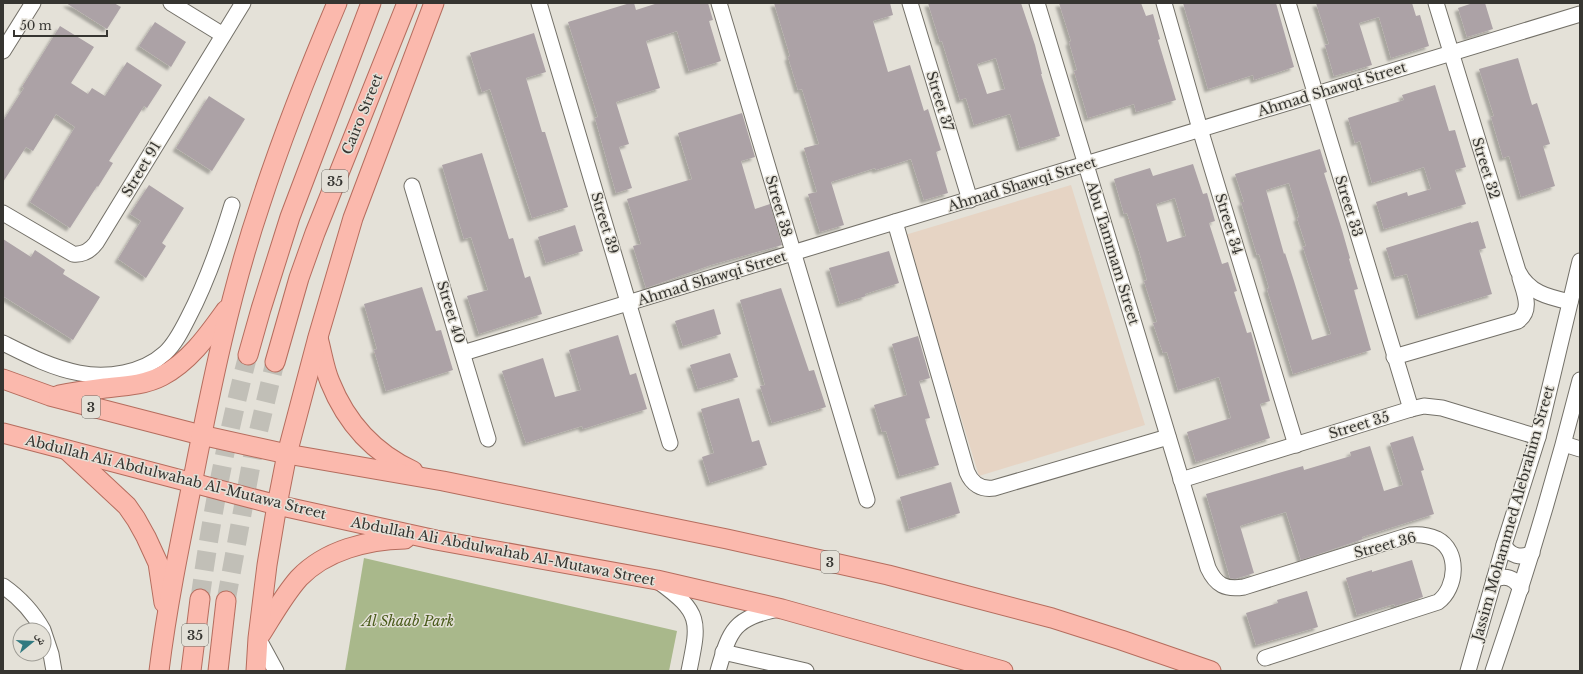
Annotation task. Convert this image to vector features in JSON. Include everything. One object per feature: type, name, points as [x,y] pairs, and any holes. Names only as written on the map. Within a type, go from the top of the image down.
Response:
[{"type":"main road","points":[[159,671],[166,615],[201,435],[231,304],[260,205],[313,58],[337,3]]},
{"type":"main road","name":"35","points":[[248,355],[290,218],[371,3]]},
{"type":"main road","name":"Cairo Street","points":[[275,362],[299,278],[315,232],[407,3]]},
{"type":"main road","points":[[256,671],[258,638],[267,565],[277,505],[287,454],[318,337],[353,218],[434,3]]},
{"type":"main road","points":[[50,396],[146,382],[161,376],[176,366],[201,345],[231,304]]},
{"type":"main road","points":[[318,337],[329,381],[338,402],[350,421],[365,438],[382,453],[400,465],[421,475],[443,481]]},
{"type":"main road","name":"3","points":[[3,379],[50,396],[201,435],[287,454],[443,481],[727,539],[888,575],[1052,618],[1210,671]]},
{"type":"main road","name":"Abdullah Ali Abdulwahab Al-Mutawa Street","points":[[3,433],[277,505],[436,540],[657,580],[782,609],[1003,671]]},
{"type":"main road","points":[[66,449],[127,506],[143,531],[158,564],[166,615]]},
{"type":"main road","points":[[258,638],[299,578],[322,560],[348,549],[373,542],[403,539],[436,540]]},
{"type":"main road","name":"35","points":[[191,671],[200,599]]},
{"type":"main road","name":"35","points":[[218,671],[226,601]]},
{"type":"street","points":[[3,51],[33,3]]},
{"type":"street","points":[[171,3],[223,35]]},
{"type":"street","name":"Street 91","points":[[3,213],[73,254],[82,254],[90,250],[96,243],[243,3]]},
{"type":"street","name":"Street 39","points":[[539,3],[670,443]]},
{"type":"street","name":"Street 38","points":[[719,3],[867,500]]},
{"type":"street","name":"Street 37","points":[[910,3],[970,200]]},
{"type":"street","name":"Abu Tammam Street","points":[[1037,3],[1181,480]]},
{"type":"street","name":"Street 34","points":[[1164,3],[1200,130],[1296,445]]},
{"type":"street","name":"Street 33","points":[[1288,3],[1410,409]]},
{"type":"street","name":"Street 32","points":[[1436,3],[1518,271],[1523,281],[1539,294],[1570,302]]},
{"type":"street","name":"Ahmad Shawqi Street","points":[[463,353],[1580,14]]},
{"type":"street","name":"Street 40","points":[[412,186],[488,439]]},
{"type":"street","points":[[3,343],[39,361],[79,373],[106,376],[134,370],[150,364],[166,353],[182,331],[198,300],[232,205]]},
{"type":"street","points":[[895,222],[967,472],[972,482],[982,488],[994,488],[1168,437]]},
{"type":"street","name":"Jassim Mohammed Alebrahim Street","points":[[1468,671],[1504,545],[1538,437],[1580,261]]},
{"type":"street","points":[[1394,357],[1518,321],[1524,316],[1527,304],[1518,271]]},
{"type":"street","name":"Jassim Mohammed Alebrahim Street","points":[[1493,671],[1532,553],[1564,444],[1580,380]]},
{"type":"street","name":"Street 35","points":[[1181,480],[1410,409],[1424,406],[1442,408],[1538,437]]},
{"type":"street","points":[[1564,444],[1580,449]]},
{"type":"street","name":"Street 36","points":[[1181,480],[1212,577],[1216,582],[1230,588],[1250,586],[1420,534],[1433,538],[1443,544],[1448,550],[1453,565],[1453,582],[1445,597],[1438,602],[1265,658]]},
{"type":"street","points":[[1504,545],[1507,550],[1516,556],[1527,556],[1532,553]]},
{"type":"street","points":[[1494,580],[1499,577],[1510,577],[1515,580],[1521,589]]},
{"type":"street","points":[[657,580],[682,599],[692,613],[696,630],[696,639],[689,671]]},
{"type":"street","points":[[3,586],[22,601],[38,622]]},
{"type":"street","points":[[718,671],[731,634],[745,620],[753,615],[782,609]]},
{"type":"street","points":[[258,638],[276,671]]},
{"type":"street","points":[[724,652],[806,671]]},
{"type":"street","points":[[52,660],[54,671]]},
{"type":"shaded area","points":[[1071,185],[1145,425],[979,476],[905,235]]},
{"type":"green space","name":"Al Shaab Park","points":[[364,558],[677,631],[669,671],[345,671]]},
{"type":"building","points":[[66,3],[114,3],[121,7],[107,29]]},
{"type":"building","points":[[634,3],[636,10],[658,3],[708,3],[713,20],[709,21],[721,61],[689,71],[677,31],[646,41],[660,88],[616,102],[629,144],[619,147],[632,188],[616,193],[595,118],[598,117],[568,22]]},
{"type":"building","points":[[774,3],[890,3],[893,15],[873,21],[888,72],[910,65],[924,111],[928,109],[941,150],[936,152],[948,193],[924,200],[911,159],[876,170],[875,168],[831,182],[844,225],[820,232],[808,194],[817,192],[804,148],[819,144],[802,89],[798,90],[788,57],[790,56]]},
{"type":"building","points":[[928,3],[1021,3],[1035,45],[1041,74],[1060,136],[1020,148],[1010,114],[974,125],[966,98],[960,100],[942,41],[940,42]],"holes":[[[996,58],[1005,89],[987,94],[977,64]]]},
{"type":"building","points":[[1059,3],[1141,3],[1146,16],[1153,14],[1160,39],[1158,40],[1176,100],[1136,112],[1134,104],[1088,118],[1074,71],[1077,70],[1069,42],[1071,41]]},
{"type":"building","points":[[1183,3],[1276,3],[1294,67],[1254,80],[1253,75],[1208,89]]},
{"type":"building","points":[[1316,3],[1412,3],[1416,16],[1420,15],[1429,46],[1391,58],[1379,17],[1359,23],[1372,65],[1334,76],[1325,45],[1329,44]]},
{"type":"building","points":[[1473,3],[1485,3],[1493,29],[1467,37],[1458,8]]},
{"type":"building","points":[[155,22],[186,42],[171,67],[139,46]]},
{"type":"building","points":[[60,26],[94,47],[71,83],[88,94],[92,88],[105,96],[127,62],[162,85],[147,108],[144,106],[109,161],[113,163],[70,228],[30,202],[75,127],[56,114],[33,151],[26,147],[3,182],[3,121],[24,88],[22,87]]},
{"type":"building","points":[[534,33],[546,72],[526,78],[542,132],[545,132],[568,207],[532,218],[490,89],[482,92],[470,53]]},
{"type":"building","points":[[1518,58],[1532,105],[1537,103],[1550,144],[1543,146],[1555,186],[1521,197],[1509,156],[1503,158],[1491,117],[1494,116],[1479,69]]},
{"type":"building","points":[[1435,85],[1449,131],[1455,130],[1466,167],[1455,170],[1466,204],[1384,229],[1376,202],[1407,192],[1408,196],[1431,189],[1424,167],[1372,183],[1360,141],[1355,143],[1348,118],[1404,100],[1402,95]]},
{"type":"building","points":[[209,96],[245,119],[212,171],[176,148]]},
{"type":"building","points":[[742,113],[755,157],[741,161],[755,209],[770,204],[782,245],[711,265],[646,288],[633,246],[641,244],[627,199],[692,179],[678,133]]},
{"type":"building","points":[[1320,149],[1327,172],[1324,173],[1342,230],[1358,289],[1354,290],[1371,350],[1293,374],[1267,289],[1269,288],[1259,254],[1257,255],[1241,202],[1244,202],[1235,174]],"holes":[[[1289,183],[1299,217],[1297,218],[1306,246],[1303,247],[1331,334],[1312,340],[1285,253],[1284,254],[1266,190]]]},
{"type":"building","points":[[482,153],[509,239],[513,238],[525,278],[530,276],[542,314],[479,334],[467,296],[488,290],[471,237],[464,239],[442,165]]},
{"type":"building","points":[[1193,164],[1203,194],[1207,193],[1215,221],[1209,223],[1222,264],[1228,262],[1237,291],[1234,292],[1247,333],[1251,332],[1270,401],[1260,404],[1270,438],[1196,462],[1187,432],[1231,418],[1219,377],[1178,390],[1167,352],[1163,353],[1153,323],[1157,322],[1144,281],[1147,280],[1127,213],[1124,214],[1114,179],[1150,168],[1153,176]],"holes":[[[1175,198],[1186,236],[1167,242],[1156,204]]]},
{"type":"building","points":[[149,185],[184,208],[162,243],[166,246],[146,278],[118,259],[141,221],[130,214]]},
{"type":"building","points":[[1478,221],[1486,248],[1479,250],[1492,294],[1419,316],[1407,274],[1395,277],[1386,248]]},
{"type":"building","points":[[575,225],[583,251],[546,263],[538,237]]},
{"type":"building","points":[[3,239],[31,257],[35,250],[65,270],[63,274],[100,297],[73,340],[3,296]]},
{"type":"building","points":[[889,251],[899,283],[840,304],[829,268]]},
{"type":"building","points":[[422,287],[436,331],[441,330],[453,370],[386,391],[374,350],[377,349],[364,304]]},
{"type":"building","points":[[781,288],[809,371],[814,370],[826,407],[772,423],[760,386],[765,385],[740,300]]},
{"type":"building","points":[[714,309],[721,334],[683,346],[675,321]]},
{"type":"building","points":[[618,335],[630,375],[636,373],[647,409],[583,429],[582,426],[526,443],[502,371],[543,358],[555,397],[581,390],[569,350]]},
{"type":"building","points":[[918,336],[930,378],[919,381],[930,418],[925,419],[939,465],[900,476],[886,431],[882,432],[874,405],[907,395],[892,344]]},
{"type":"building","points":[[730,353],[738,377],[698,389],[690,365]]},
{"type":"building","points":[[739,398],[752,442],[759,440],[767,465],[710,483],[702,457],[714,453],[701,409]]},
{"type":"building","points":[[1413,436],[1424,470],[1421,471],[1434,514],[1362,537],[1363,539],[1301,560],[1286,512],[1246,524],[1240,526],[1254,573],[1235,579],[1230,578],[1206,494],[1303,466],[1304,470],[1351,456],[1350,452],[1370,446],[1384,491],[1403,485],[1390,443]]},
{"type":"building","points":[[951,482],[960,513],[909,529],[900,497]]},
{"type":"building","points":[[1412,560],[1423,597],[1395,606],[1394,604],[1357,615],[1346,578]]},
{"type":"building","points":[[1307,591],[1318,627],[1256,645],[1246,613],[1278,603],[1277,600]]},
{"type":"tunnel","points":[[200,599],[220,476],[248,355]]},
{"type":"tunnel","points":[[226,601],[253,454],[275,362]]}]
